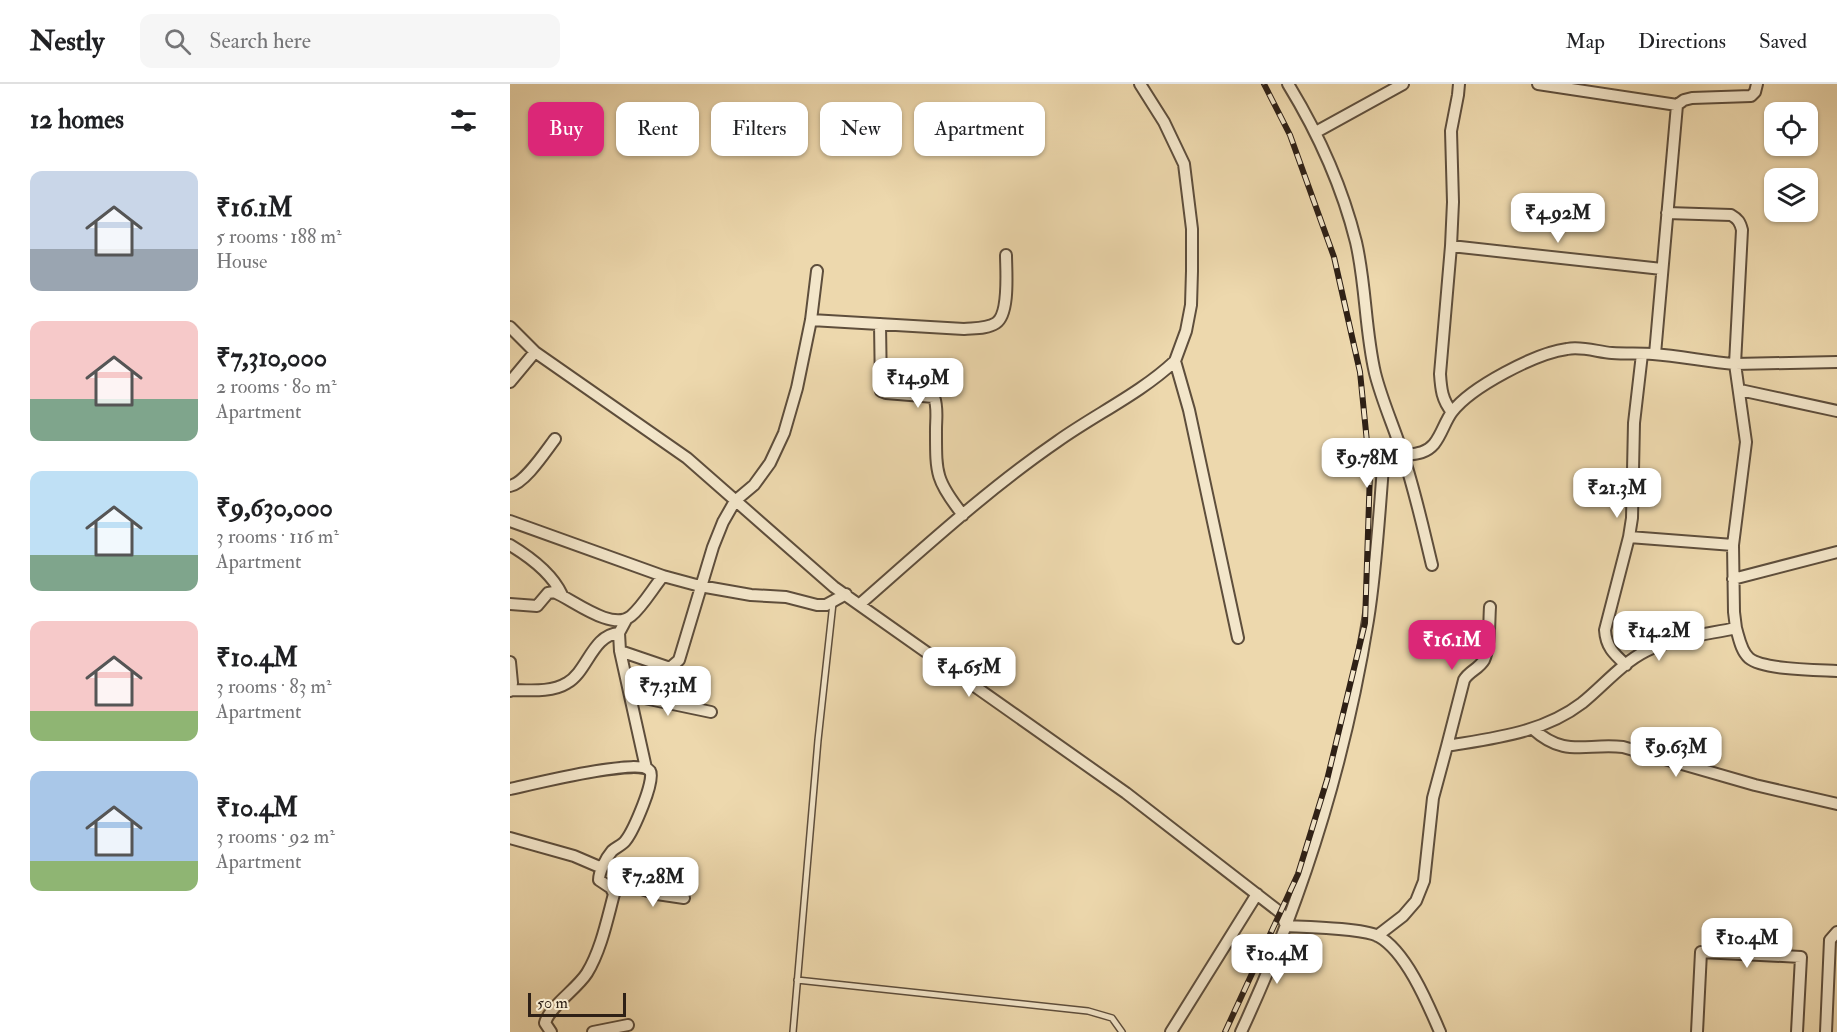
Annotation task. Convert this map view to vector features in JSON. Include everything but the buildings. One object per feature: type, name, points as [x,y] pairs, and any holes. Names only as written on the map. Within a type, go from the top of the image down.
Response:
[{"type":"street","points":[[860,604],[963,515],[1057,441],[1158,378],[1175,361],[1186,331],[1191,305],[1192,229],[1184,164],[1164,122],[1140,84]]},
{"type":"street","points":[[1288,84],[1316,132],[1343,198],[1356,243],[1363,281],[1366,326],[1376,375],[1403,455],[1432,565]]},
{"type":"street","points":[[1316,132],[1403,84]]},
{"type":"street","points":[[1452,412],[1445,404],[1441,393],[1440,374],[1453,202],[1450,131],[1459,84]]},
{"type":"street","points":[[1538,84],[1677,105],[1692,98],[1751,96],[1757,84]]},
{"type":"street","points":[[1655,354],[1677,105]]},
{"type":"street","points":[[1667,213],[1731,215],[1737,218],[1742,230],[1735,364],[1746,442],[1734,545],[1733,579],[1736,628],[1742,648],[1749,658],[1760,664],[1837,671]]},
{"type":"street","points":[[1451,246],[1662,270]]},
{"type":"street","points":[[811,320],[964,329],[986,328],[998,323],[1003,315],[1006,255]]},
{"type":"street","points":[[620,651],[667,667],[676,664],[679,660],[700,586],[723,522],[735,501],[754,484],[770,463],[784,433],[797,388],[811,320],[817,271]]},
{"type":"street","points":[[880,324],[881,391],[934,397],[938,473],[944,491],[963,515]]},
{"type":"street","points":[[510,327],[536,352],[687,458],[834,587],[1126,793],[1281,913],[1286,926]]},
{"type":"street","points":[[1241,1032],[1286,926],[1329,798],[1348,719],[1368,618],[1383,466],[1387,460],[1394,456],[1414,455],[1426,451],[1435,443],[1452,412],[1485,384],[1552,353],[1578,348],[1615,353],[1655,354],[1735,364],[1837,362]]},
{"type":"street","points":[[510,382],[536,352]]},
{"type":"street","points":[[1626,665],[1611,652],[1606,642],[1605,630],[1629,537],[1633,494],[1634,423],[1642,354]]},
{"type":"street","points":[[1175,361],[1189,410],[1238,638]]},
{"type":"street","points":[[1740,390],[1837,411]]},
{"type":"street","points":[[510,486],[519,483],[555,439]]},
{"type":"street","points":[[510,521],[663,576],[700,586],[751,595],[786,597],[817,605],[833,603],[846,594]]},
{"type":"street","points":[[1629,537],[1734,545]]},
{"type":"street","points":[[510,545],[529,557],[547,573],[562,595]]},
{"type":"street","points":[[1733,579],[1837,552]]},
{"type":"street","points":[[646,768],[620,651],[619,633],[626,620],[663,576]]},
{"type":"street","points":[[510,604],[537,606],[548,593],[554,592],[610,620],[626,620]]},
{"type":"street","points":[[1377,936],[1403,916],[1416,901],[1424,881],[1433,798],[1464,680],[1467,673],[1479,666],[1486,655],[1490,607]]},
{"type":"street","points":[[1448,746],[1533,729],[1580,704],[1647,650],[1736,628]]},
{"type":"street","points":[[510,662],[511,691],[546,689],[568,683],[578,674],[606,636],[619,633]]},
{"type":"street","points":[[630,695],[711,712]]},
{"type":"street","points":[[1533,729],[1546,741],[1558,746],[1623,747],[1774,791],[1837,804]]},
{"type":"street","points":[[510,789],[602,770],[632,767],[650,770],[651,776],[645,801],[627,839],[612,852],[602,868],[599,880],[613,890]]},
{"type":"street","points":[[510,838],[574,856],[602,868]]},
{"type":"street","points":[[551,1032],[545,1023],[547,1016],[576,988],[587,972],[597,950],[615,886],[620,883],[657,894],[684,898]]},
{"type":"street","points":[[1171,1032],[1257,894]]},
{"type":"street","points":[[1286,926],[1351,930],[1377,936],[1399,954],[1417,983],[1440,1032]]},
{"type":"street","points":[[1826,1032],[1830,940],[1837,931]]},
{"type":"street","points":[[1697,1032],[1701,952],[1801,957],[1797,1032]]},
{"type":"street","points":[[593,1032],[628,1025]]},
{"type":"lane","points":[[794,1032],[818,740],[833,603]]},
{"type":"lane","points":[[797,980],[1088,1011],[1112,1018],[1122,1032]]},
{"type":"railway","points":[[1225,1032],[1298,874],[1327,780],[1365,623],[1370,472],[1360,372],[1334,257],[1290,135],[1264,84]]}]
